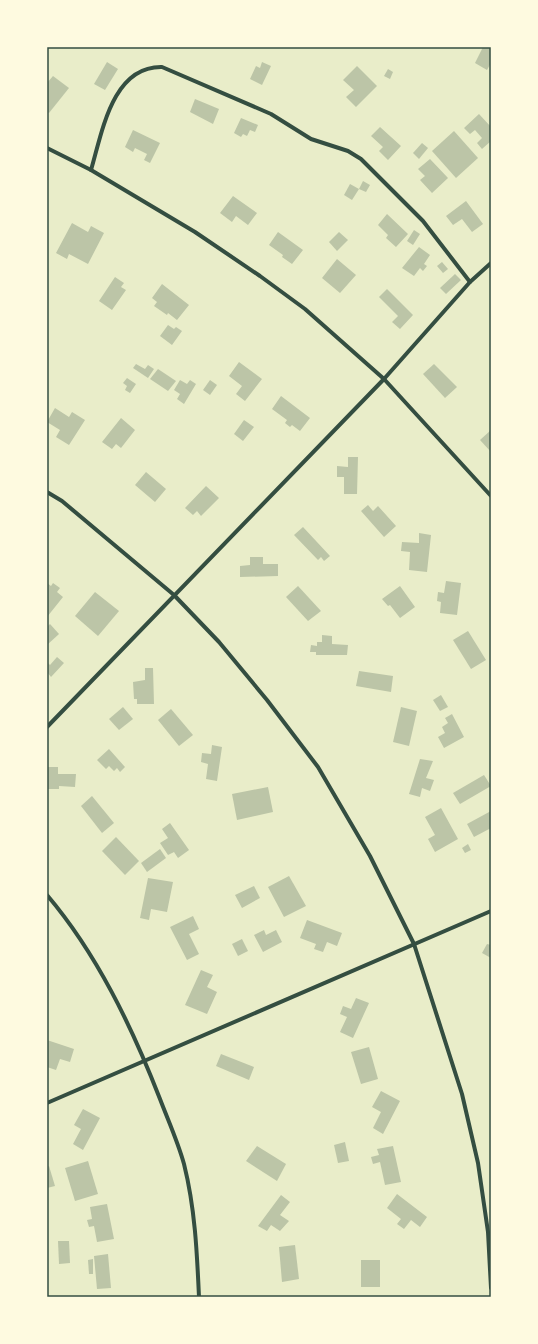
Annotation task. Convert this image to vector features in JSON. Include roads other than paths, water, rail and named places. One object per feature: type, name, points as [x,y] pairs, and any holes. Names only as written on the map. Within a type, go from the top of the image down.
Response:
[{"type":"street","points":[[91,170],[108,110],[118,92],[128,80],[141,70],[152,67],[162,67],[271,114],[311,139],[348,151],[361,159],[423,221],[470,282]]},
{"type":"street","points":[[47,148],[91,170],[195,232],[260,276],[305,309],[384,379],[481,483],[491,496]]},
{"type":"street","points":[[47,727],[384,379],[470,282],[491,263]]},
{"type":"street","points":[[47,492],[62,501],[174,595],[219,642],[262,694],[318,767],[370,856],[414,944],[462,1094],[478,1163],[488,1232],[491,1288]]},
{"type":"street","points":[[47,895],[61,912],[116,998],[144,1060],[184,1164],[196,1226],[199,1297]]},
{"type":"street","points":[[47,1103],[491,911]]}]
